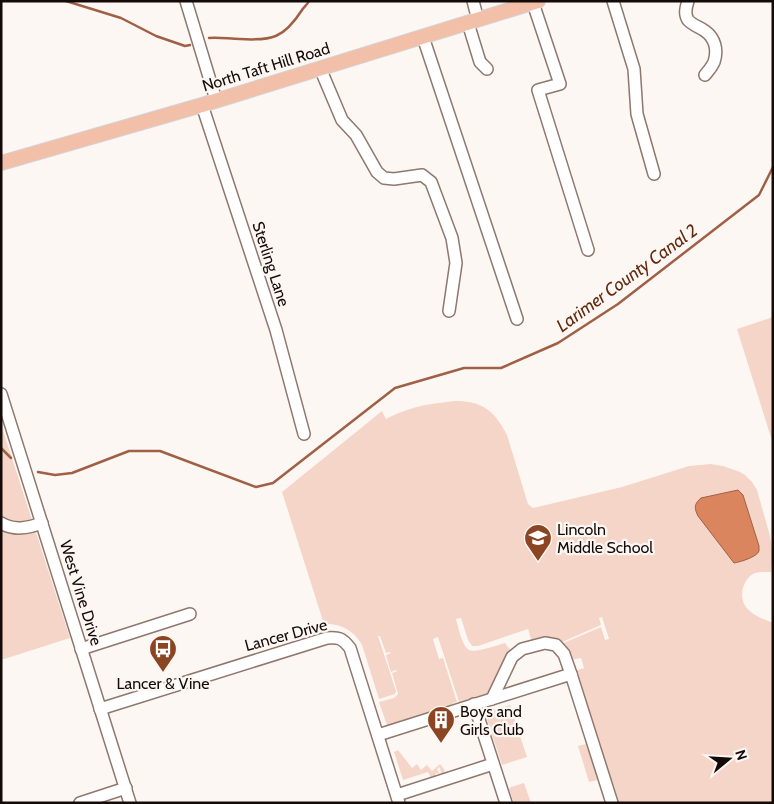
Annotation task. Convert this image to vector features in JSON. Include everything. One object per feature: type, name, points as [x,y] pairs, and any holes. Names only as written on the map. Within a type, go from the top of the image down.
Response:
[{"type":"main road","name":"North Taft Hill Road","points":[[2,164],[202,105],[535,2]]},
{"type":"street","points":[[186,1],[216,100]]},
{"type":"street","points":[[473,1],[473,21],[480,62],[487,70]]},
{"type":"street","points":[[613,1],[634,69],[637,114],[654,174]]},
{"type":"street","points":[[688,1],[686,16],[689,22],[705,31],[714,40],[716,48],[714,62],[705,76]]},
{"type":"street","points":[[535,2],[560,84],[538,90],[588,250]]},
{"type":"street","points":[[423,37],[517,319]]},
{"type":"street","points":[[320,68],[342,120],[356,135],[377,172],[384,178],[394,179],[422,175],[431,182],[452,238],[456,264],[449,311]]},
{"type":"street","name":"Sterling Lane","points":[[202,105],[276,330],[304,434]]},
{"type":"street","name":"West Vine Drive","points":[[1,394],[130,803]]},
{"type":"street","points":[[1,523],[16,528],[29,528],[42,523]]},
{"type":"street","points":[[81,649],[190,614]]},
{"type":"street","name":"Lancer Drive","points":[[100,709],[327,638],[341,639],[350,648],[398,799]]},
{"type":"street","points":[[492,699],[512,657],[522,649],[545,643],[556,645],[564,654],[612,803]]},
{"type":"street","points":[[378,735],[571,674]]},
{"type":"street","points":[[474,704],[506,803]]},
{"type":"street","points":[[398,799],[493,764]]},
{"type":"street","points":[[80,803],[126,788]]},
{"type":"shaded area","points":[[773,317],[773,444],[737,329]]},
{"type":"shaded area","name":"Lincoln Middle School","points":[[456,401],[480,405],[498,420],[507,435],[528,504],[533,508],[622,487],[689,466],[711,464],[723,466],[740,472],[752,482],[757,490],[773,553],[771,572],[751,575],[743,588],[742,598],[746,607],[751,612],[773,623],[773,803],[617,803],[574,671],[584,668],[581,658],[571,660],[561,644],[601,627],[605,640],[609,639],[602,617],[599,618],[601,625],[560,643],[532,642],[528,629],[478,646],[472,646],[468,640],[461,618],[456,619],[462,640],[469,650],[481,650],[505,643],[512,652],[486,697],[460,705],[438,637],[433,639],[439,659],[443,658],[457,702],[453,703],[454,707],[388,728],[379,702],[394,698],[398,694],[392,673],[397,671],[391,672],[386,655],[391,653],[386,653],[380,636],[378,636],[396,691],[395,694],[379,699],[359,640],[347,629],[337,625],[326,624],[323,621],[282,492],[382,411],[386,419],[420,406]]},
{"type":"shaded area","points":[[1,424],[70,638],[1,660]]},
{"type":"shaded area","points":[[738,490],[743,495],[759,551],[752,557],[734,563],[698,516],[695,506],[701,498]]},
{"type":"shaded area","points":[[510,705],[527,757],[502,765],[485,713]]},
{"type":"shaded area","points":[[590,743],[601,779],[589,782],[578,746]]},
{"type":"shaded area","points":[[398,750],[412,768],[417,764],[421,770],[427,765],[432,771],[440,764],[445,773],[441,774],[440,767],[437,769],[440,775],[438,773],[435,774],[436,776],[431,778],[428,772],[403,780],[394,752]]},
{"type":"shaded area","points":[[524,783],[531,803],[514,803],[509,789]]},
{"type":"waterway","points":[[66,1],[121,18],[156,36],[185,46],[190,45]]},
{"type":"waterway","points":[[209,38],[261,39],[276,36],[289,27],[309,1]]},
{"type":"waterway","name":"Larimer County Canal 2","points":[[38,472],[55,475],[72,473],[129,451],[160,451],[256,487],[273,483],[395,388],[464,368],[501,368],[558,343],[618,304],[759,195],[773,167]]},
{"type":"waterway","name":"Larimer County Canal 2","points":[[1,448],[11,458]]},
{"type":"place","name":"Lincoln Middle School","points":[[538,562]]},
{"type":"place","name":"Lancer & Vine","points":[[163,673]]},
{"type":"place","name":"Boys and Girls Club","points":[[441,744]]}]
